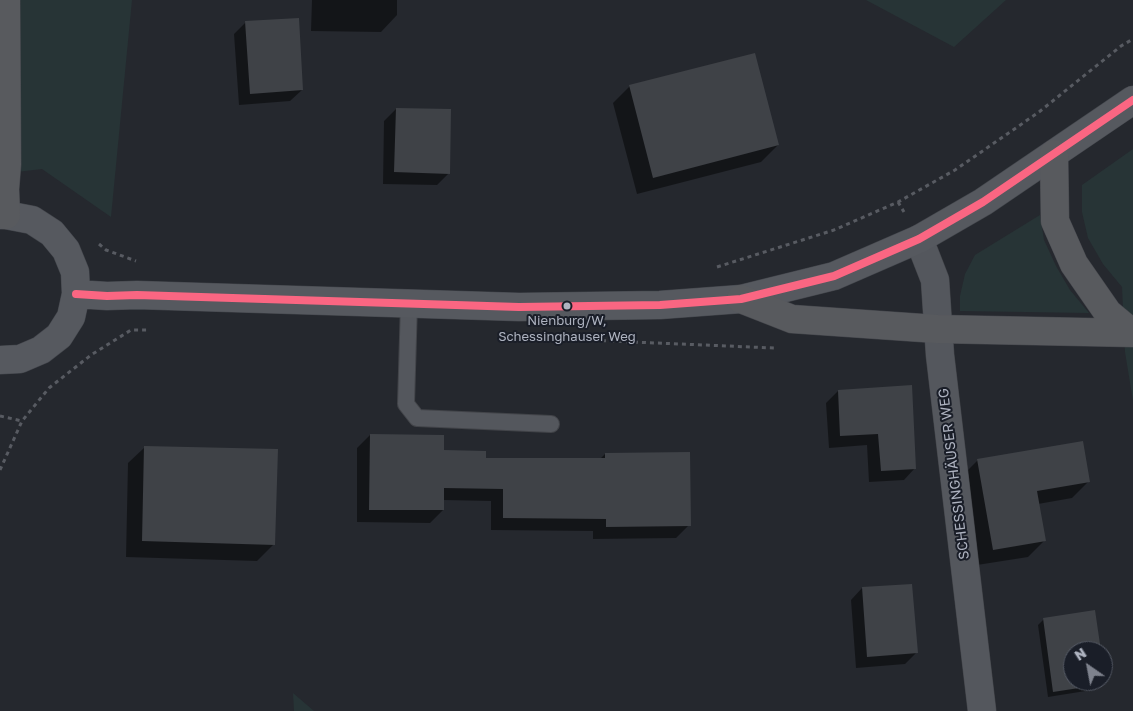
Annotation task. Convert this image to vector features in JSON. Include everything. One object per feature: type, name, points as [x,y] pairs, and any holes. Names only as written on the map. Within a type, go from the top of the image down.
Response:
[{"type":"highway","points":[[3,215],[6,0]]},
{"type":"highway","points":[[1054,154],[1054,222],[1074,264],[1088,285],[1108,313],[1132,333]]},
{"type":"highway","points":[[741,299],[792,319],[938,329],[1132,333]]},
{"type":"main road","points":[[76,294],[519,307],[660,305],[741,299],[834,276],[919,239],[983,202],[1133,100]]},
{"type":"main road","points":[[0,360],[20,359],[41,350],[59,336],[71,316],[76,294],[75,272],[72,264],[66,250],[52,233],[32,220],[3,215]]},
{"type":"street","name":"SCHESSINGHÄUSER WEG","points":[[919,239],[935,280],[938,329],[982,711]]},
{"type":"lane","points":[[409,303],[406,404],[417,418],[551,424]]},
{"type":"path","points":[[716,267],[834,230],[898,202],[955,170],[1039,112],[1121,46],[1133,39]]},
{"type":"path","points":[[93,239],[106,250],[136,262]]},
{"type":"path","points":[[0,470],[22,420],[49,388],[91,355],[130,330]]},
{"type":"path","points":[[0,416],[22,420]]},
{"type":"shaded area","points":[[0,0],[132,0],[111,217],[42,169],[0,174]]},
{"type":"shaded area","points":[[866,0],[1006,0],[954,47]]},
{"type":"shaded area","points":[[1133,149],[1133,401],[1125,352],[1122,287],[1103,264],[1088,238],[1082,212],[1082,185]]},
{"type":"shaded area","points":[[1040,215],[1044,240],[1056,266],[1070,290],[1089,313],[960,311],[960,296],[965,274],[975,255]]},
{"type":"shaded area","points":[[293,693],[314,711],[294,711]]},
{"type":"building","points":[[299,18],[303,90],[250,94],[245,21]]},
{"type":"building","points":[[755,53],[779,145],[653,178],[629,85]]},
{"type":"building","points":[[396,108],[451,109],[450,174],[394,172]]},
{"type":"building","points":[[912,385],[916,469],[881,471],[878,434],[840,436],[838,390]]},
{"type":"building","points":[[370,434],[444,435],[444,450],[486,451],[486,458],[605,458],[605,453],[690,452],[691,526],[606,527],[606,519],[503,518],[503,489],[444,488],[444,510],[369,510]]},
{"type":"building","points":[[1083,441],[1090,482],[1037,491],[1046,541],[993,550],[977,459]]},
{"type":"building","points":[[144,446],[278,449],[275,545],[142,541]]},
{"type":"building","points":[[912,584],[918,653],[867,657],[862,587]]},
{"type":"building","points":[[1095,610],[1100,641],[1063,641],[1063,690],[1053,692],[1043,618]]},
{"type":"transit line","points":[[76,294],[519,307],[660,305],[741,299],[834,276],[919,239],[983,202],[1133,100]]},
{"type":"place","name":"Nienburg/W, Schessinghauser Weg","points":[[567,306]]}]
